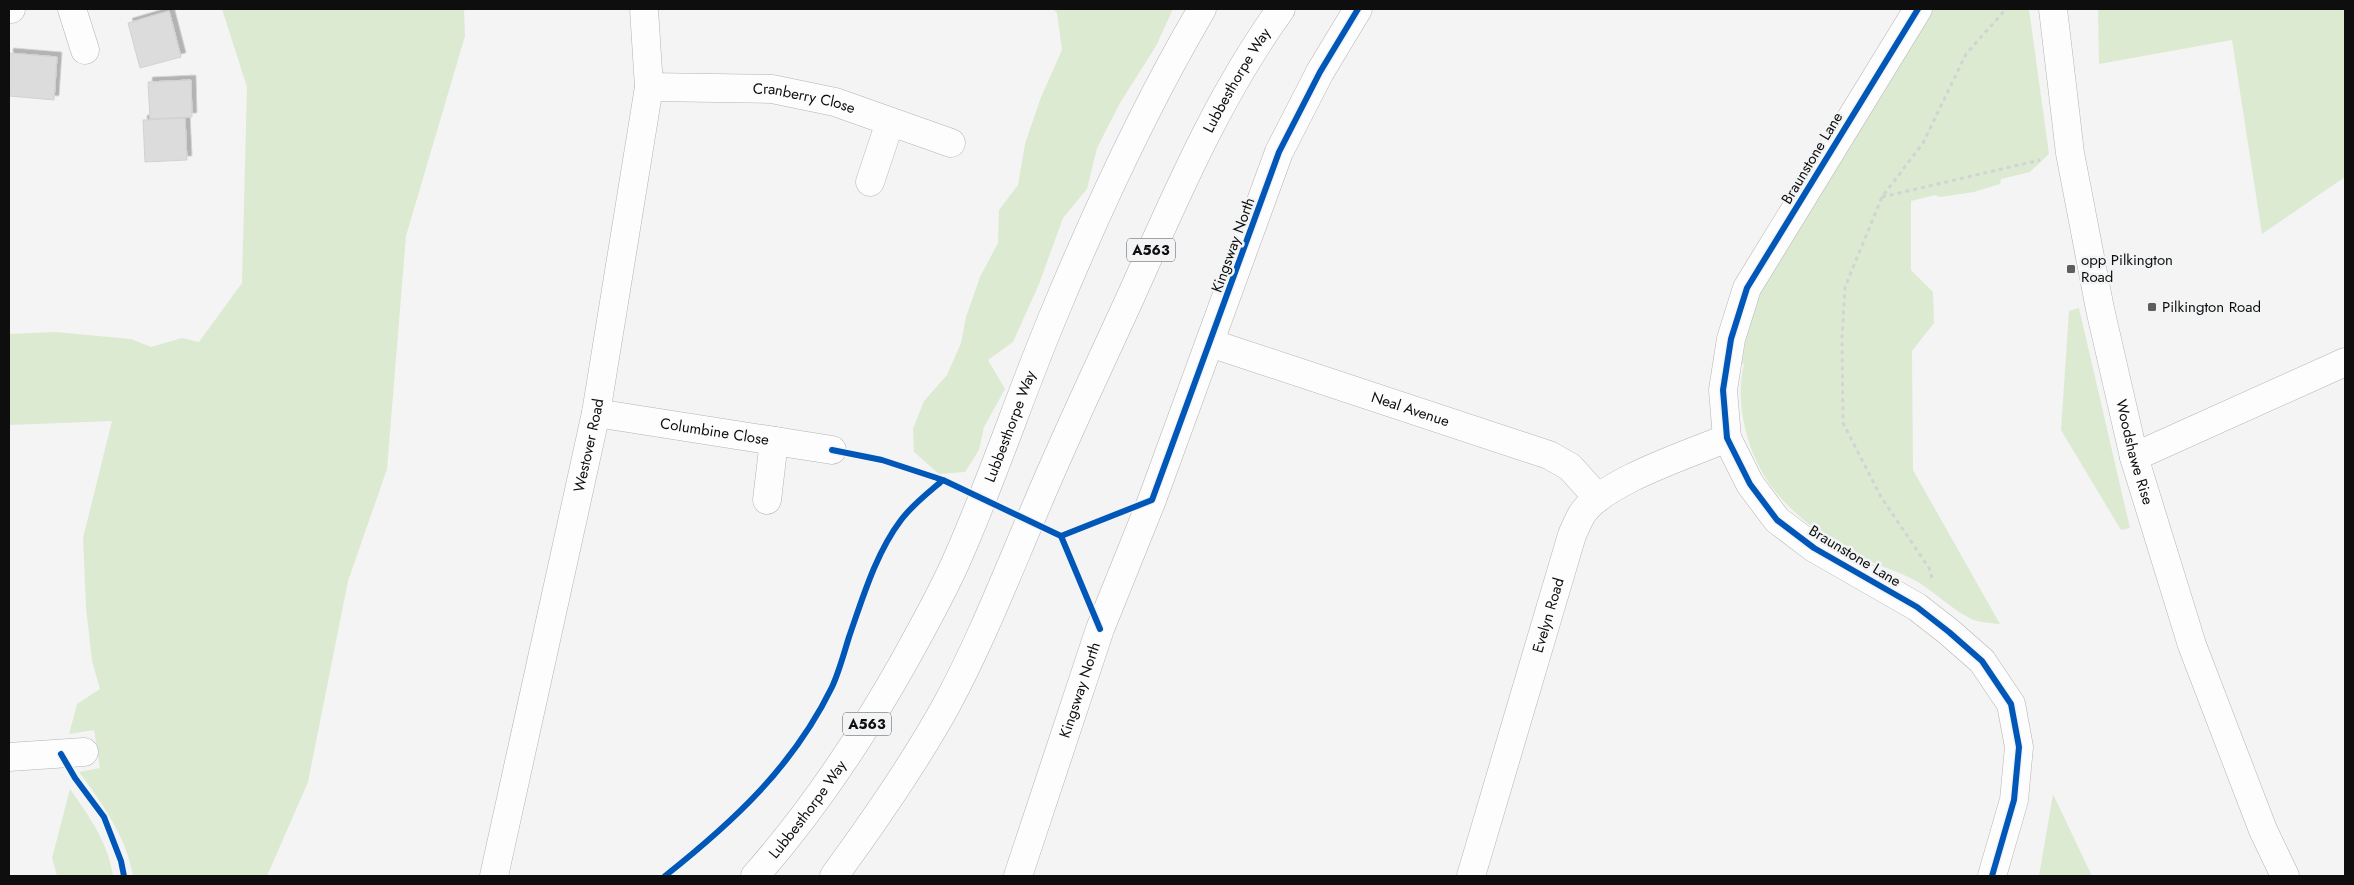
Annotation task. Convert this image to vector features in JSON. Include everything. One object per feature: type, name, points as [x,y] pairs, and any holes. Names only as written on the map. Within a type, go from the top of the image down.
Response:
[{"type":"main road","points":[[72,9],[84,50]]},
{"type":"main road","name":"Westover Road","points":[[494,876],[596,413],[649,87],[644,9]]},
{"type":"main road","name":"Lubbesthorpe Way","points":[[756,876],[794,830],[837,770],[878,707],[958,558],[1054,314],[1168,65],[1202,9]]},
{"type":"main road","name":"Lubbesthorpe Way","points":[[834,876],[886,805],[948,702],[995,603],[1038,500],[1140,274],[1207,133],[1268,27],[1281,9]]},
{"type":"main road","name":"Kingsway North","points":[[1018,876],[1100,629],[1152,500],[1279,152],[1320,72],[1358,9]]},
{"type":"main road","name":"Braunstone Lane","points":[[1918,9],[1747,288],[1731,338],[1722,390],[1727,438],[1750,484],[1777,520],[1814,548],[1917,607],[1982,662],[2011,704],[2019,747],[2014,800],[1992,876]]},
{"type":"main road","name":"Woodshawe Rise","points":[[2053,9],[2070,153],[2100,309],[2134,457],[2192,645],[2263,830],[2285,876]]},
{"type":"main road","name":"Cranberry Close","points":[[649,87],[772,89],[835,102],[952,143]]},
{"type":"main road","points":[[870,182],[890,122]]},
{"type":"main road","name":"Neal Avenue","points":[[1210,343],[1549,456],[1570,467],[1598,498]]},
{"type":"main road","points":[[2134,457],[2345,362]]},
{"type":"main road","name":"Columbine Close","points":[[596,413],[832,450]]},
{"type":"main road","name":"Evelyn Road","points":[[1471,876],[1572,535],[1582,514],[1598,498],[1624,482],[1727,438]]},
{"type":"main road","points":[[767,500],[774,440]]},
{"type":"main road","points":[[9,757],[84,752]]},
{"type":"path","points":[[1935,586],[1929,568],[1881,497],[1843,423],[1842,338],[1845,287],[1882,197],[1923,142],[1966,54],[2006,9]]},
{"type":"path","points":[[1882,197],[2070,153]]},
{"type":"green space","points":[[222,9],[464,9],[465,36],[406,236],[387,469],[348,581],[308,782],[267,876],[133,876],[125,848],[112,821],[79,772],[100,768],[94,730],[69,734],[77,704],[100,689],[92,661],[86,607],[83,538],[112,421],[9,425],[9,334],[55,332],[131,339],[151,347],[182,338],[199,342],[242,283],[247,87]]},
{"type":"green space","points":[[1053,9],[1173,9],[1156,46],[1120,103],[1097,148],[1087,189],[1063,218],[1039,284],[1013,342],[988,360],[1005,389],[984,427],[979,450],[965,472],[939,474],[914,452],[913,429],[924,401],[947,375],[961,343],[966,317],[980,277],[998,243],[999,210],[1018,185],[1025,144],[1041,97],[1062,50],[1057,13]]},
{"type":"green space","points":[[1927,9],[2029,9],[2049,154],[2030,172],[2001,179],[2000,184],[1974,192],[1940,197],[1935,195],[1911,201],[1911,270],[1933,292],[1934,323],[1912,351],[1913,470],[2000,624],[1980,622],[1968,617],[1918,582],[1859,556],[1839,545],[1803,519],[1773,489],[1761,471],[1752,451],[1742,412],[1741,388],[1744,364],[1742,364],[1750,310]]},
{"type":"green space","points":[[2098,9],[2345,9],[2345,177],[2262,234],[2232,40],[2099,64]]},
{"type":"green space","points":[[2079,308],[2130,528],[2121,530],[2061,430],[2069,311]]},
{"type":"green space","points":[[70,789],[91,819],[102,841],[113,876],[57,876],[52,858]]},
{"type":"green space","points":[[2053,794],[2092,876],[2039,876]]},
{"type":"building","points":[[169,11],[181,57],[140,68],[128,23]]},
{"type":"building","points":[[9,53],[57,57],[54,100],[9,96]]},
{"type":"building","points":[[191,80],[192,117],[150,119],[148,82]]},
{"type":"building","points":[[185,118],[187,160],[145,162],[143,120]]},
{"type":"cycle path","points":[[1061,536],[1152,500],[1279,152],[1320,72],[1358,9]]},
{"type":"cycle path","points":[[1918,9],[1747,288],[1731,339],[1723,390],[1727,438],[1750,484],[1777,520],[1814,548],[1917,607],[1949,632],[1982,661],[2011,704],[2019,747],[2014,800],[1992,876]]},
{"type":"cycle path","points":[[832,450],[882,460],[943,480]]},
{"type":"cycle path","points":[[665,876],[737,814],[780,768],[799,743],[835,681],[865,591],[884,547],[906,514],[943,480],[1061,536],[1100,629]]},
{"type":"cycle path","points":[[61,754],[75,778],[104,817],[121,861],[124,876]]},
{"type":"place","name":"opp Pilkington Road","points":[[2071,269]]},
{"type":"place","name":"Pilkington Road","points":[[2152,307]]}]
